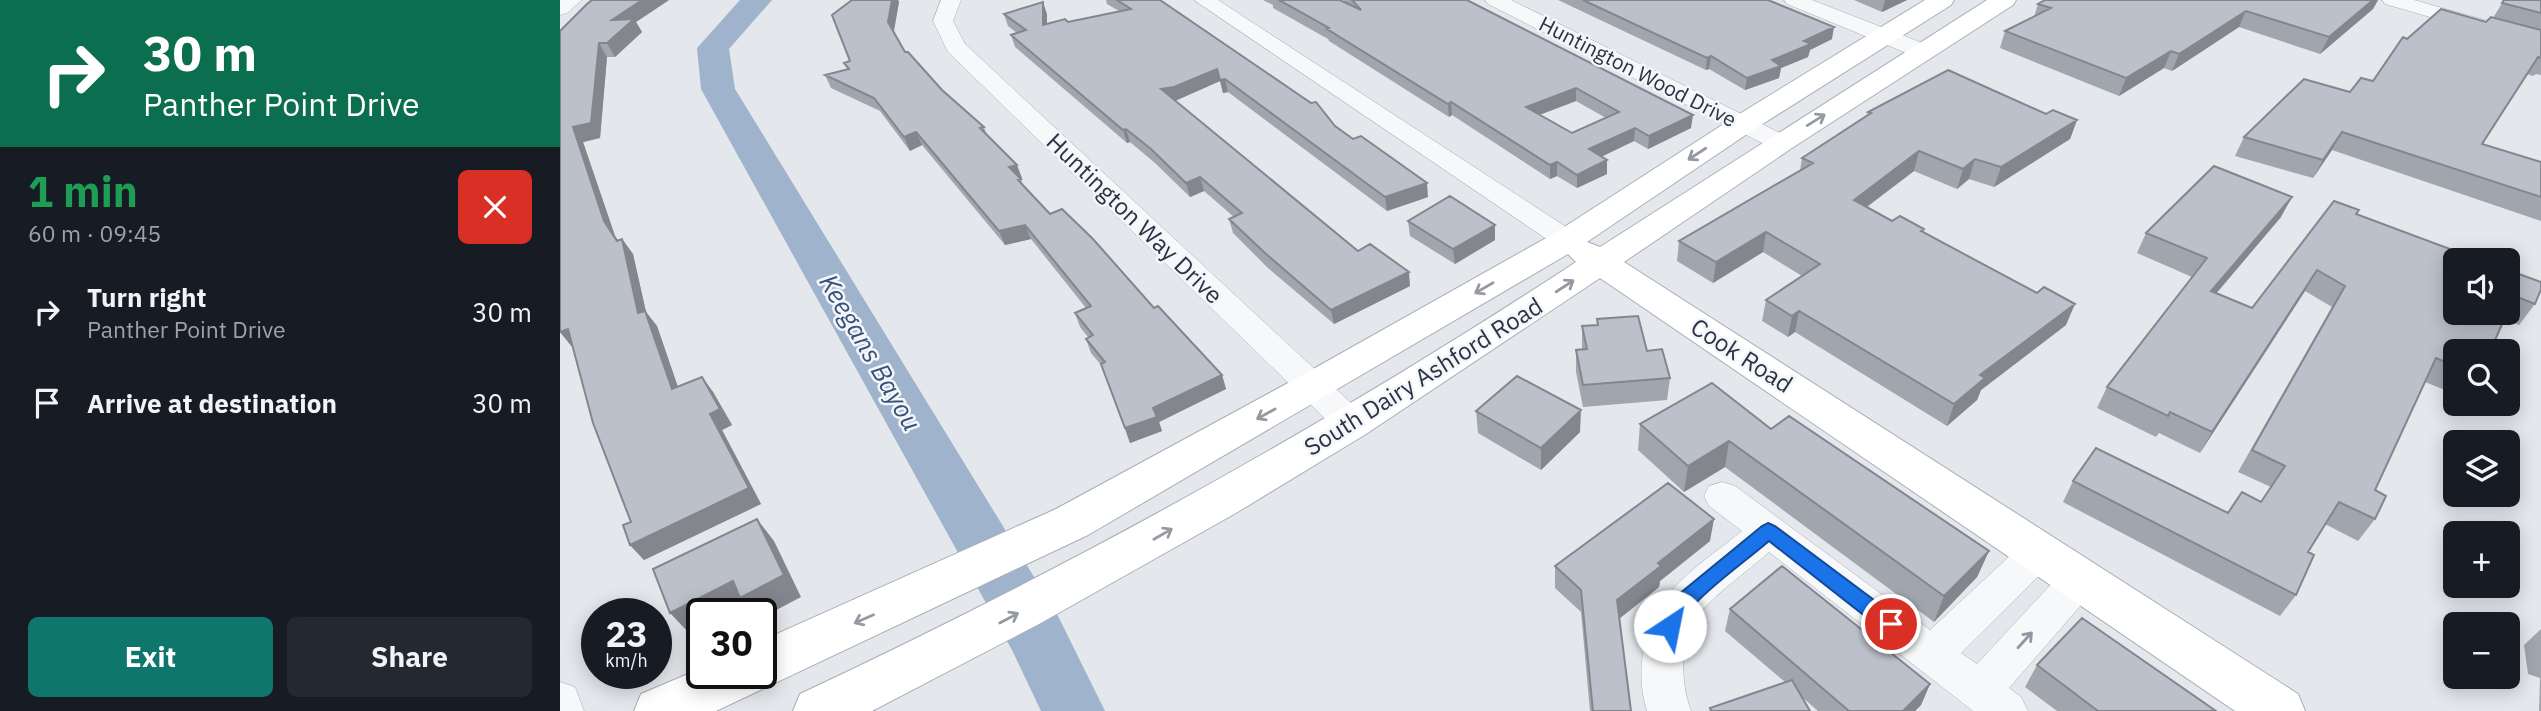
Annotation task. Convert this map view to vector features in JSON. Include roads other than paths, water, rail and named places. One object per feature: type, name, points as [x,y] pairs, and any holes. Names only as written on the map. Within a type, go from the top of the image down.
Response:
[{"type":"main road","name":"South Dairy Ashford Road","points":[[819,711],[949,649],[1104,568],[1352,424],[1584,252],[1743,124],[1942,0]]},
{"type":"main road","name":"South Dairy Ashford Road","points":[[777,658],[1072,522],[1313,387],[1584,252],[1781,143],[2004,0]]},
{"type":"main road","name":"Cook Road","points":[[1584,252],[2279,711]]},
{"type":"main road","points":[[660,711],[709,689]]},
{"type":"street","name":"Huntington Way Drive","points":[[951,0],[943,21],[956,47],[1352,424]]},
{"type":"street","name":"Cook Road","points":[[1204,0],[1584,252]]},
{"type":"street","name":"Huntington Wood Drive","points":[[1495,0],[1781,143]]},
{"type":"street","points":[[1794,0],[1922,51]]},
{"type":"street","points":[[2392,0],[2541,43]]},
{"type":"street","points":[[1722,496],[1993,701],[2081,578]]},
{"type":"street","points":[[1669,711],[1663,694],[1663,657],[1670,626],[1685,601],[1768,531]]},
{"type":"street","points":[[1931,656],[2039,551]]},
{"type":"street","points":[[560,701],[562,711]]},
{"type":"waterway","name":"Keegans Bayou","points":[[757,0],[713,48],[718,89],[1036,635],[1073,711]]}]
